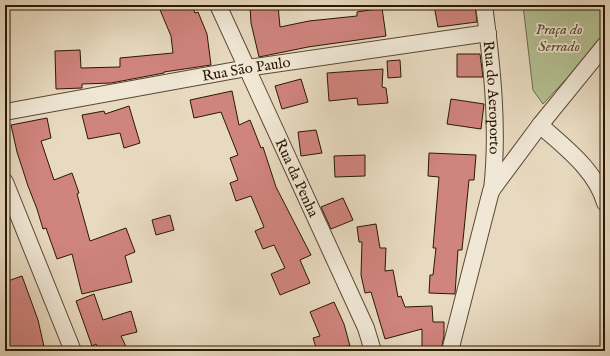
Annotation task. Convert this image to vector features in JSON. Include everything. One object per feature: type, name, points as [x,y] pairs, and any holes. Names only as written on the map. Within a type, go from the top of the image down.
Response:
[{"type":"street","name":"Rua da Penha","points":[[218,5],[366,328],[373,351]]},
{"type":"street","name":"Rua do Aeroporto","points":[[484,5],[488,33],[494,118],[494,165],[491,191]]},
{"type":"street","name":"Rua São Paulo","points":[[5,112],[247,68],[488,33]]},
{"type":"street","points":[[450,351],[491,191],[540,125],[605,45]]},
{"type":"street","points":[[540,125],[586,169],[602,193],[605,203]]},
{"type":"street","points":[[5,182],[73,351]]},
{"type":"green space","name":"Praça do Serrado","points":[[523,5],[605,5],[605,37],[543,104],[533,90]]},
{"type":"building","points":[[158,5],[192,5],[195,13],[198,12],[207,34],[211,65],[164,72],[111,83],[82,84],[82,88],[56,89],[55,51],[80,50],[81,68],[120,67],[120,58],[173,53],[171,36]]},
{"type":"building","points":[[278,5],[280,27],[309,21],[357,16],[357,12],[382,8],[386,36],[308,47],[259,57],[251,23],[250,7]]},
{"type":"building","points":[[434,5],[475,5],[477,22],[438,27]]},
{"type":"building","points":[[457,54],[480,54],[483,77],[457,77]]},
{"type":"building","points":[[400,60],[401,77],[388,78],[387,61]]},
{"type":"building","points":[[383,69],[382,87],[386,88],[388,103],[358,105],[357,98],[329,101],[327,73]]},
{"type":"building","points":[[301,79],[308,102],[282,109],[275,86]]},
{"type":"building","points":[[232,91],[239,125],[250,120],[261,148],[263,147],[276,187],[311,255],[300,260],[310,283],[280,295],[271,274],[285,268],[274,245],[263,249],[255,231],[264,227],[251,196],[236,201],[230,183],[238,180],[230,158],[238,155],[221,112],[194,118],[190,100]]},
{"type":"building","points":[[451,99],[484,104],[481,129],[447,124]]},
{"type":"building","points":[[129,106],[140,143],[124,148],[120,133],[88,139],[82,115],[104,111],[105,114]]},
{"type":"building","points":[[47,118],[51,138],[41,141],[54,180],[72,173],[79,193],[77,194],[90,241],[126,228],[135,252],[125,256],[132,282],[82,294],[72,254],[57,259],[46,228],[43,229],[28,186],[17,152],[11,125]]},
{"type":"building","points":[[316,130],[322,153],[301,156],[298,132]]},
{"type":"building","points":[[429,153],[476,155],[474,180],[469,180],[462,250],[458,250],[455,294],[429,293],[430,275],[433,275],[436,248],[433,248],[439,177],[428,176]]},
{"type":"building","points":[[365,155],[365,176],[335,177],[334,156]]},
{"type":"building","points":[[343,198],[353,220],[331,229],[321,207]]},
{"type":"building","points":[[170,215],[174,230],[156,235],[152,220]]},
{"type":"building","points":[[376,224],[380,248],[386,248],[385,271],[393,270],[398,297],[401,296],[405,307],[432,306],[433,322],[444,322],[444,336],[441,351],[422,351],[422,329],[385,339],[371,292],[365,293],[361,275],[362,242],[359,242],[357,227]]},
{"type":"building","points":[[22,276],[38,320],[45,351],[6,351],[5,282]]},
{"type":"building","points":[[94,294],[103,320],[131,311],[137,332],[121,336],[128,351],[99,351],[96,344],[92,346],[76,301]]},
{"type":"building","points":[[334,302],[344,324],[350,346],[347,346],[349,351],[317,351],[313,338],[320,336],[310,312]]}]
